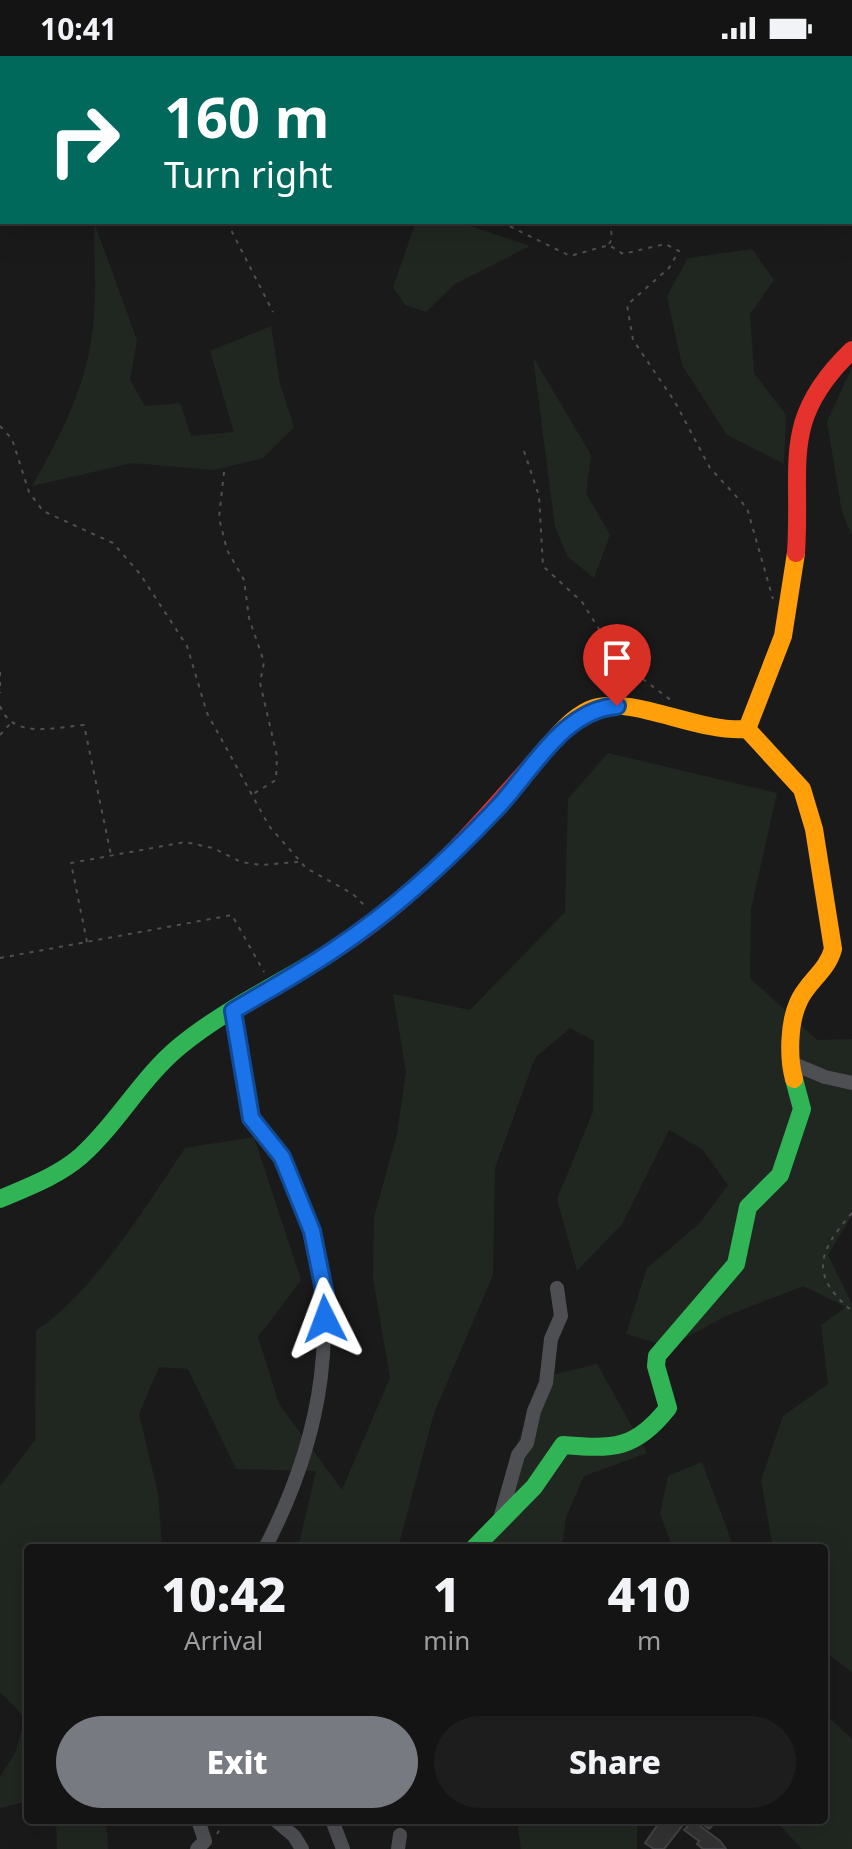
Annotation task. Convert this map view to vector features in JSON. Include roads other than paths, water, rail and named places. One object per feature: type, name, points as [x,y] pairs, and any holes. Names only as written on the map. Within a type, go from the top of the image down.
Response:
[{"type":"street","points":[[747,729],[779,658],[795,578],[796,437],[802,413],[830,367],[852,350]]},
{"type":"street","points":[[0,1199],[47,1178],[79,1157],[168,1055],[233,1011],[337,948],[378,918],[496,809],[576,718],[595,707],[617,706],[729,733],[747,729]]},
{"type":"street","points":[[478,1544],[553,1465],[563,1445],[608,1449],[649,1432],[668,1408],[656,1366],[657,1356],[736,1264],[748,1207],[780,1175],[798,1127],[802,1109],[789,1062],[798,1002],[829,964],[833,949],[814,829],[802,789],[747,729]]},
{"type":"street","points":[[233,1011],[251,1118],[282,1157],[312,1231],[325,1295],[317,1412],[305,1457],[267,1544]]},
{"type":"street","points":[[789,1062],[825,1077],[852,1083]]},
{"type":"street","points":[[499,1522],[518,1455],[527,1443],[534,1411],[546,1383],[551,1339],[561,1316],[557,1288]]},
{"type":"street","points":[[197,1849],[205,1841],[199,1824]]},
{"type":"street","points":[[280,1824],[294,1836],[302,1849]]},
{"type":"street","points":[[334,1824],[343,1849]]}]
